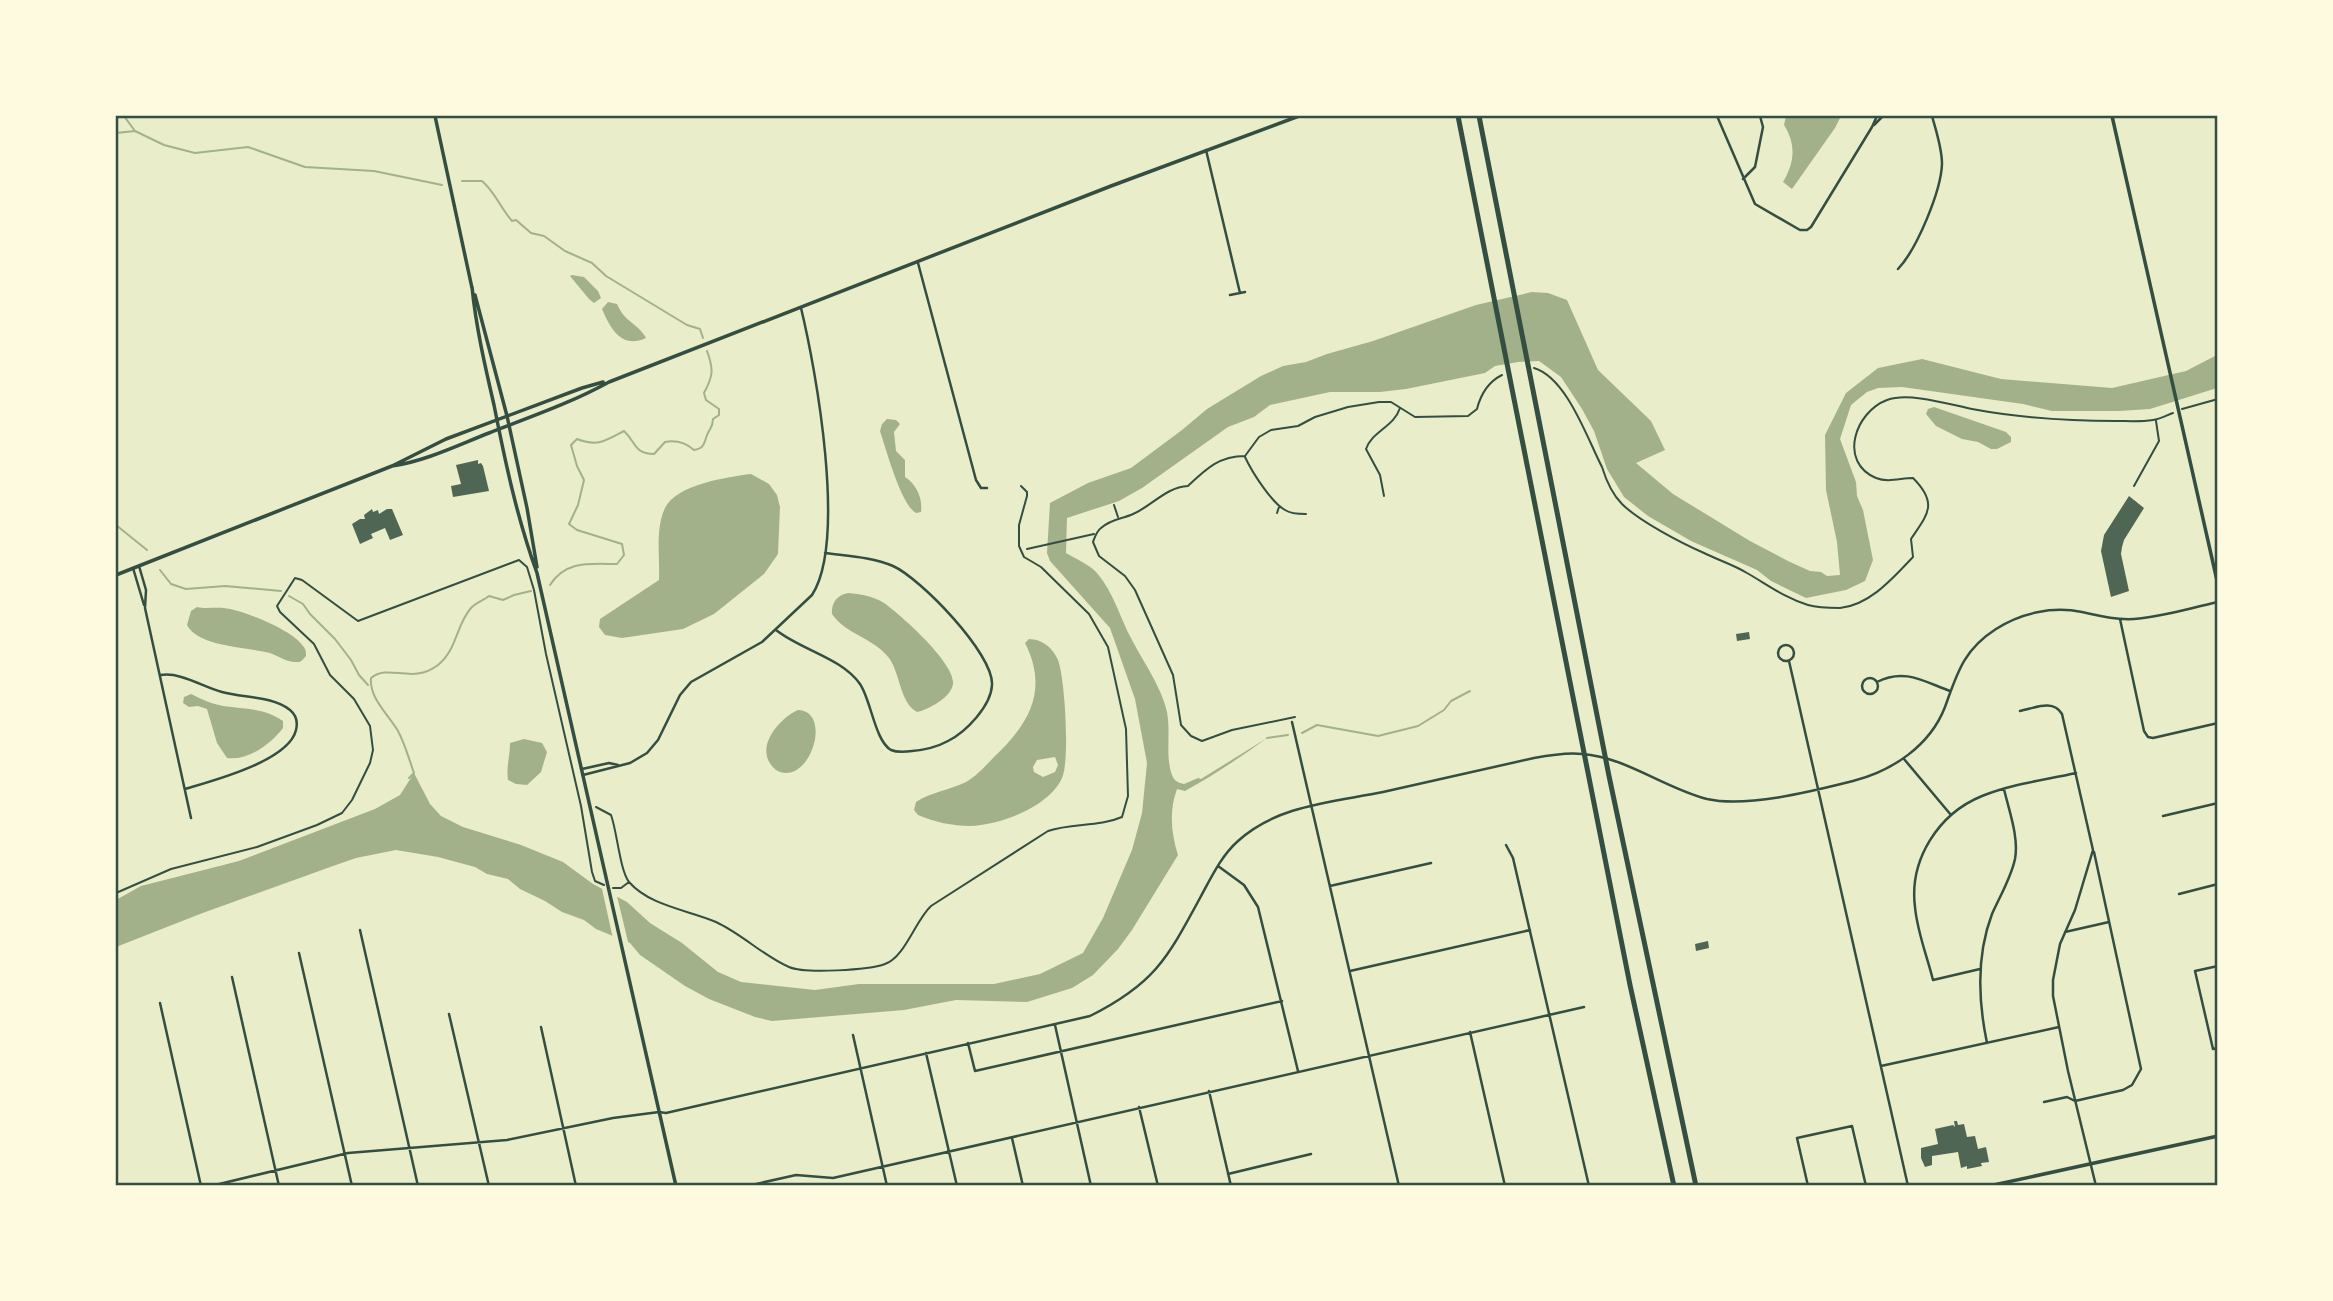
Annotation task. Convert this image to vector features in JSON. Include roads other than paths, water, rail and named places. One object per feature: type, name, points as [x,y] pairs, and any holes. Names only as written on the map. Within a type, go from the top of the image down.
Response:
[{"type":"highway","points":[[1458,116],[1634,1001],[1674,1185]]},
{"type":"highway","points":[[1479,116],[1609,776],[1696,1185]]},
{"type":"street","points":[[435,116],[499,429],[520,517],[537,573],[676,1185]]},
{"type":"street","points":[[392,466],[425,458],[509,426],[609,382],[1299,116]]},
{"type":"street","points":[[1717,116],[1752,200],[1758,208],[1800,230],[1811,227],[1877,116]]},
{"type":"street","points":[[1743,179],[1755,167],[1763,127],[1760,116]]},
{"type":"street","points":[[1872,127],[1883,116]]},
{"type":"street","points":[[1898,268],[1908,258],[1937,192],[1942,161],[1932,116]]},
{"type":"street","points":[[2112,116],[2217,585]]},
{"type":"street","points":[[1206,150],[1240,293]]},
{"type":"street","points":[[918,263],[976,480],[981,488],[987,488]]},
{"type":"street","points":[[472,287],[507,416],[527,508],[537,573]]},
{"type":"street","points":[[1230,295],[1245,292]]},
{"type":"street","points":[[583,775],[637,760],[651,749],[680,695],[694,679],[758,645],[815,590],[821,573],[828,513],[827,468],[810,350],[801,308]]},
{"type":"street","points":[[116,575],[392,466],[428,447],[507,416],[582,388],[609,382]]},
{"type":"street","points":[[776,630],[793,643],[840,666],[854,677],[866,695],[882,740],[895,752],[915,751],[950,740],[986,703],[992,687],[989,667],[961,627],[905,573],[885,563],[824,553]]},
{"type":"street","points":[[136,567],[146,590],[145,608],[191,818]]},
{"type":"street","points":[[211,1185],[345,1154],[518,1139],[613,1118],[666,1113],[1090,1016],[1130,994],[1145,981],[1171,951],[1218,866],[1237,842],[1271,819],[1312,806],[1534,758],[1574,754],[1597,756],[1623,764],[1708,799],[1747,801],[1817,789],[1875,775],[1904,759],[1936,725],[1961,664],[1969,653],[1994,631],[2026,614],[2067,610],[2101,618],[2120,619],[2161,615],[2217,602]]},
{"type":"street","points":[[2120,619],[2144,731],[2148,737],[2217,723]]},
{"type":"street","points":[[1784,645],[1794,650],[1793,658],[1789,661],[1781,660],[1778,656],[1784,645]]},
{"type":"street","points":[[1789,661],[1908,1185]]},
{"type":"street","points":[[161,675],[176,676],[221,692],[268,701],[291,711],[296,718],[296,733],[268,758],[242,772],[185,789]]},
{"type":"street","points":[[1877,682],[1891,675],[1905,675],[1950,691]]},
{"type":"street","points":[[1870,678],[1877,682],[1878,687],[1874,693],[1866,693],[1863,690],[1862,684],[1865,680],[1870,678]]},
{"type":"street","points":[[2020,711],[2050,705],[2058,708],[2062,714],[2141,1069],[2132,1085],[2123,1090],[2075,1101],[2067,1097],[2044,1102]]},
{"type":"street","points":[[1292,722],[1399,1185]]},
{"type":"street","points":[[1904,759],[1951,815]]},
{"type":"street","points":[[582,769],[609,763],[618,765]]},
{"type":"street","points":[[1980,969],[1933,980],[1916,918],[1914,894],[1919,864],[1932,837],[1951,815],[1975,799],[2004,789],[2076,773]]},
{"type":"street","points":[[1986,1043],[1980,999],[1980,969],[1992,916],[2015,858],[2016,842],[2004,789]]},
{"type":"street","points":[[2163,816],[2217,803]]},
{"type":"street","points":[[1506,845],[1513,858],[1589,1185]]},
{"type":"street","points":[[2093,850],[2082,890],[2060,944],[2053,980],[2059,1027],[2095,1185]]},
{"type":"street","points":[[1331,886],[1432,863]]},
{"type":"street","points":[[1218,866],[1244,885],[1258,907],[1298,1071]]},
{"type":"street","points":[[2179,894],[2217,884]]},
{"type":"street","points":[[2065,932],[2109,922]]},
{"type":"street","points":[[360,930],[418,1185]]},
{"type":"street","points":[[1350,971],[1530,930]]},
{"type":"street","points":[[299,953],[352,1185]]},
{"type":"street","points":[[2217,966],[2195,971],[2213,1049],[2217,1048]]},
{"type":"street","points":[[232,977],[279,1185]]},
{"type":"street","points":[[968,1043],[975,1071],[1282,1001]]},
{"type":"street","points":[[160,1003],[201,1185]]},
{"type":"street","points":[[747,1185],[796,1175],[833,1178],[1584,1007]]},
{"type":"street","points":[[449,1014],[489,1185]]},
{"type":"street","points":[[1054,1024],[1091,1185]]},
{"type":"street","points":[[541,1027],[576,1185]]},
{"type":"street","points":[[1881,1066],[2059,1027]]},
{"type":"street","points":[[1470,1032],[1505,1185]]},
{"type":"street","points":[[853,1035],[887,1185]]},
{"type":"street","points":[[926,1053],[957,1185]]},
{"type":"street","points":[[1209,1091],[1230,1185]]},
{"type":"street","points":[[1139,1107],[1158,1185]]},
{"type":"street","points":[[1808,1185],[1797,1138],[1852,1126],[1866,1185]]},
{"type":"street","points":[[1989,1185],[2217,1136]]},
{"type":"street","points":[[1012,1137],[1023,1185]]},
{"type":"street","points":[[1228,1174],[1311,1154]]},
{"type":"waterway","points":[[124,116],[135,131],[164,145],[195,153],[248,147],[305,167],[374,171],[442,185]]},
{"type":"waterway","points":[[116,133],[135,131]]},
{"type":"waterway","points":[[462,181],[482,181],[512,221],[516,220],[531,233],[544,236],[565,251],[592,263],[606,276],[687,325],[700,329],[703,338]]},
{"type":"waterway","points":[[550,585],[556,577],[571,567],[617,564],[624,555],[622,544],[577,530],[569,524],[578,505],[584,480],[571,445],[577,439],[591,443],[601,442],[624,431],[642,452],[654,454],[669,441],[681,443],[694,450],[700,448],[713,419],[719,415],[719,409],[706,400],[704,393],[712,373],[707,351]]},
{"type":"waterway","points":[[116,525],[147,550]]},
{"type":"waterway","points":[[160,570],[171,584],[186,589],[225,586],[281,591]]},
{"type":"waterway","points":[[409,778],[414,773],[405,746],[376,699],[371,678],[385,672],[410,674],[428,671],[438,665],[449,652],[471,608],[489,596],[503,600],[531,591]]},
{"type":"waterway","points":[[289,596],[303,604],[335,639],[368,685]]},
{"type":"waterway","points":[[1302,733],[1317,725],[1378,736],[1418,726],[1444,710],[1451,701],[1470,691]]},
{"type":"waterway","points":[[1267,738],[1288,735]]}]
